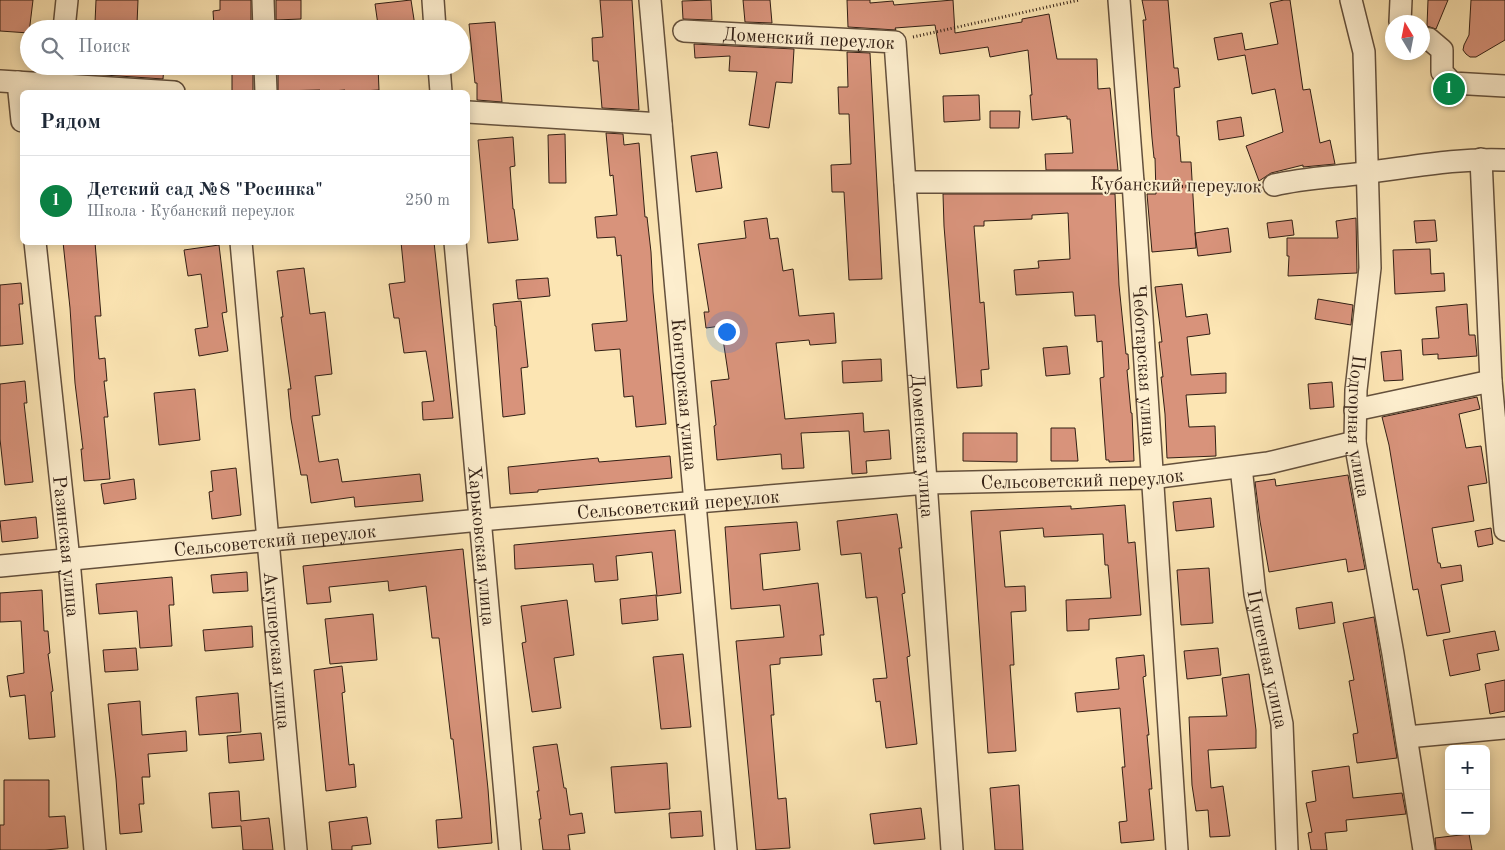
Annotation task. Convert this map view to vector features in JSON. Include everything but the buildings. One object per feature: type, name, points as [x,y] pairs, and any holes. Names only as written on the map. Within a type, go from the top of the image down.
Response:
[{"type":"street","points":[[65,20],[67,0]]},
{"type":"street","points":[[263,0],[264,20]]},
{"type":"street","points":[[433,0],[434,20]]},
{"type":"street","name":"Конторская улица","points":[[650,0],[726,850]]},
{"type":"street","name":"Чеботарская улица","points":[[1119,0],[1133,182],[1177,850]]},
{"type":"street","name":"Подгорная улица","points":[[1351,0],[1364,52],[1370,268],[1357,381],[1355,442],[1407,737],[1424,850]]},
{"type":"street","points":[[1400,15],[1401,0]]},
{"type":"street","name":"Доменский переулок","points":[[684,31],[895,42]]},
{"type":"street","points":[[1430,40],[1442,50],[1442,72],[1452,83],[1505,86]]},
{"type":"street","name":"Доменская улица","points":[[895,42],[952,850]]},
{"type":"street","points":[[266,75],[266,90]]},
{"type":"street","points":[[440,75],[441,90]]},
{"type":"street","points":[[20,115],[9,82],[58,76],[160,90]]},
{"type":"street","points":[[470,112],[660,124]]},
{"type":"street","points":[[1481,159],[1491,381],[1505,530]]},
{"type":"street","name":"Кубанский переулок","points":[[1274,185],[1291,181],[1366,173],[1428,163],[1481,159],[1505,160]]},
{"type":"street","name":"Кубанский переулок","points":[[905,182],[1133,182]]},
{"type":"street","name":"Разинская улица","points":[[35,245],[69,560],[95,850]]},
{"type":"street","name":"Акушерская улица","points":[[240,245],[296,850]]},
{"type":"street","name":"Харьковская улица","points":[[455,245],[510,850]]},
{"type":"street","points":[[1356,410],[1491,381]]},
{"type":"street","name":"Сельсоветский переулок","points":[[0,566],[480,520],[927,483],[1151,478],[1268,463],[1355,442]]},
{"type":"street","name":"Пушечная улица","points":[[1242,467],[1255,594],[1282,724],[1287,850]]},
{"type":"street","points":[[1407,737],[1505,728]]},
{"type":"path","name":"Доменский переулок","points":[[895,42],[927,33],[1079,0]]},
{"type":"path","name":"Кубанский переулок","points":[[1133,182],[1150,187],[1274,185]]},
{"type":"place","name":"Детский сад №8 \"Росинка\"","points":[[1449,89]]}]
